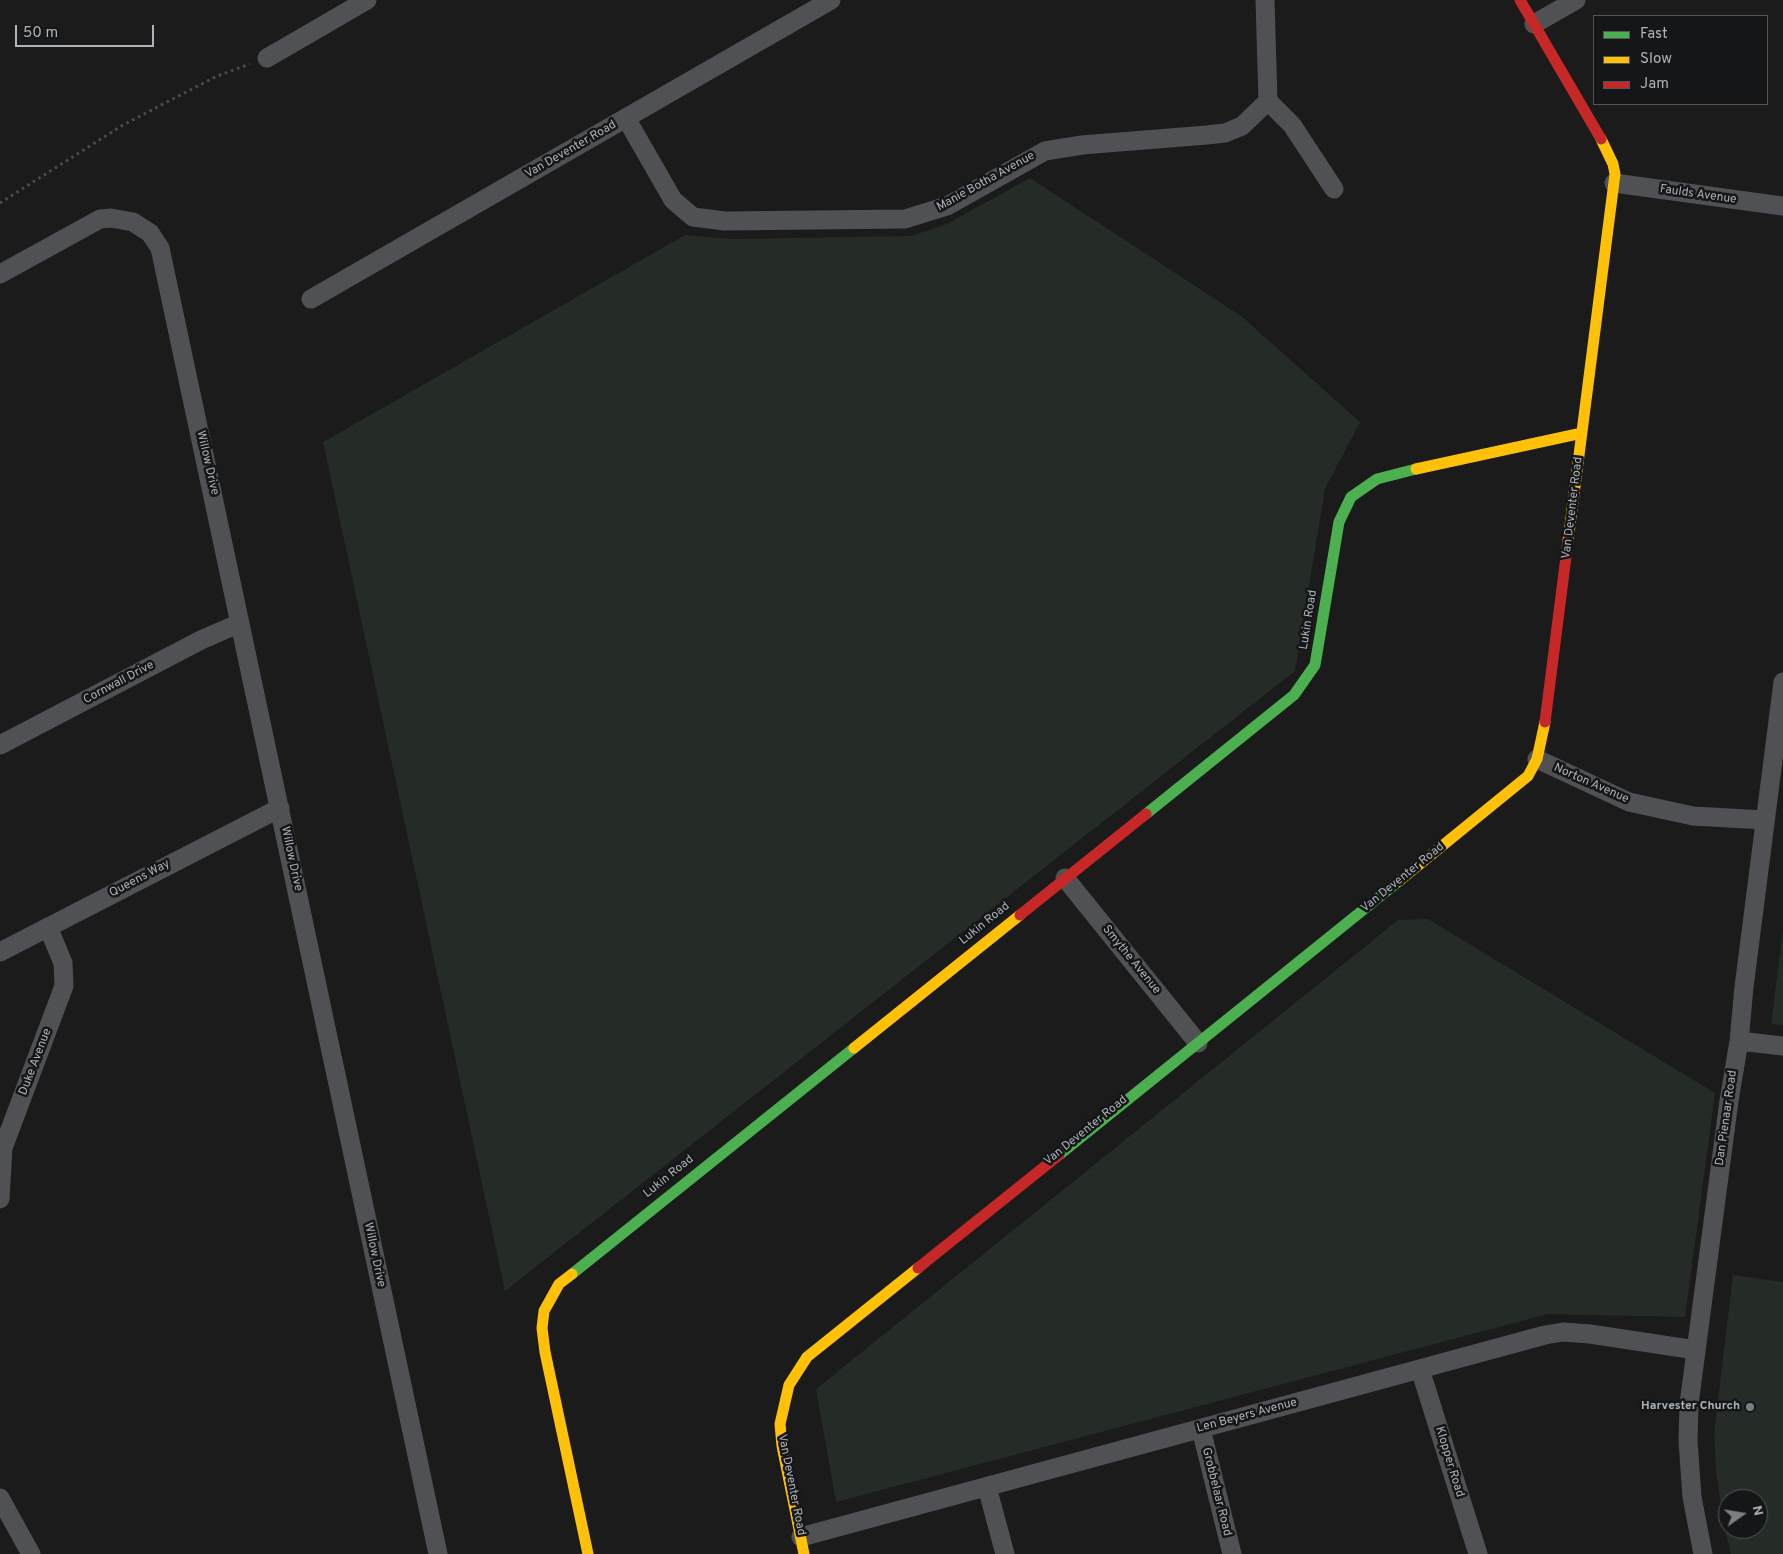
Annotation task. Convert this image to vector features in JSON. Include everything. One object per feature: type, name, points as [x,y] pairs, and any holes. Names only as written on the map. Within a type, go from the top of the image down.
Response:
[{"type":"street","points":[[267,58],[367,0]]},
{"type":"street","name":"Van Deventer Road","points":[[311,299],[831,0]]},
{"type":"street","points":[[1265,0],[1268,101],[1292,125],[1334,189]]},
{"type":"street","name":"Van Deventer Road","points":[[803,1546],[782,1446],[780,1424],[789,1386],[798,1368],[823,1343],[1514,789],[1528,776],[1537,759],[1542,742],[1615,174],[1607,150],[1520,0]]},
{"type":"street","points":[[1534,24],[1576,0]]},
{"type":"street","name":"Manie Botha Avenue","points":[[626,118],[673,200],[693,217],[725,221],[887,221],[938,210],[1045,151],[1082,145],[1225,133],[1242,126],[1268,101]]},
{"type":"street","name":"Faulds Avenue","points":[[1614,183],[1783,206]]},
{"type":"street","name":"Willow Drive","points":[[0,274],[87,225],[111,218],[133,222],[150,233],[160,248],[438,1554]]},
{"type":"street","name":"Lukin Road","points":[[588,1554],[545,1352],[542,1319],[552,1292],[571,1272],[1294,695],[1315,665],[1320,649],[1339,522],[1351,497],[1361,488],[1377,479],[1402,472],[1582,433]]},
{"type":"street","name":"Cornwall Drive","points":[[0,745],[183,649],[240,623]]},
{"type":"street","name":"Dan Pienaar Road","points":[[1703,1554],[1692,1497],[1688,1441],[1689,1404],[1729,1102],[1739,1041],[1783,682]]},
{"type":"street","name":"Norton Avenue","points":[[1537,759],[1629,802],[1693,816],[1765,820]]},
{"type":"street","name":"Queens Way","points":[[0,952],[280,808]]},
{"type":"street","name":"Smythe Avenue","points":[[1065,878],[1198,1043]]},
{"type":"street","name":"Duke Avenue","points":[[0,1199],[1,1159],[5,1144],[64,986],[63,963],[48,927]]},
{"type":"street","points":[[1739,1041],[1783,1046]]},
{"type":"street","name":"Len Beyers Avenue","points":[[803,1546],[987,1488],[1556,1333],[1590,1334],[1696,1350]]},
{"type":"street","name":"Klopper Road","points":[[1420,1369],[1478,1554]]},
{"type":"street","name":"Grobbelaar Road","points":[[1200,1429],[1232,1554]]},
{"type":"street","points":[[987,1488],[1005,1554]]},
{"type":"street","points":[[0,1498],[31,1554]]},
{"type":"path","points":[[0,203],[123,125],[217,76],[267,58]]},
{"type":"shaded area","points":[[1030,178],[1241,316],[1360,422],[1325,489],[1295,671],[505,1291],[323,442],[685,235],[733,239],[911,236],[947,224]]},
{"type":"shaded area","points":[[1428,919],[1715,1093],[1685,1317],[1548,1314],[836,1502],[816,1389],[1398,920]]},
{"type":"shaded area","points":[[1783,930],[1783,1025],[1771,1024]]},
{"type":"shaded area","name":"Harvester Church","points":[[1733,1275],[1783,1282],[1783,1554],[1731,1554],[1727,1539],[1768,1539],[1768,1489],[1719,1489],[1714,1433]]},
{"type":"traffic: fast","points":[[1146,814],[1294,695],[1315,665],[1339,522],[1351,497],[1377,479],[1416,469]]},
{"type":"traffic: fast","points":[[1059,1155],[1399,881]]},
{"type":"traffic: fast","points":[[572,1274],[854,1048]]},
{"type":"traffic: slow","points":[[1568,541],[1615,174],[1613,164],[1601,139]]},
{"type":"traffic: slow","points":[[1416,469],[1582,433]]},
{"type":"traffic: slow","points":[[1399,881],[1528,776],[1537,759],[1545,722]]},
{"type":"traffic: slow","points":[[854,1048],[1020,915]]},
{"type":"traffic: slow","points":[[804,1554],[782,1446],[780,1424],[789,1385],[807,1357],[918,1268]]},
{"type":"traffic: slow","points":[[572,1274],[559,1284],[544,1311],[542,1328],[545,1352],[588,1554]]},
{"type":"traffic: jam","points":[[1520,0],[1601,139]]},
{"type":"traffic: jam","points":[[1545,722],[1568,541]]},
{"type":"traffic: jam","points":[[1020,915],[1146,814]]},
{"type":"traffic: jam","points":[[918,1268],[1059,1155]]},
{"type":"place","name":"Harvester Church","points":[[1750,1407]]}]
